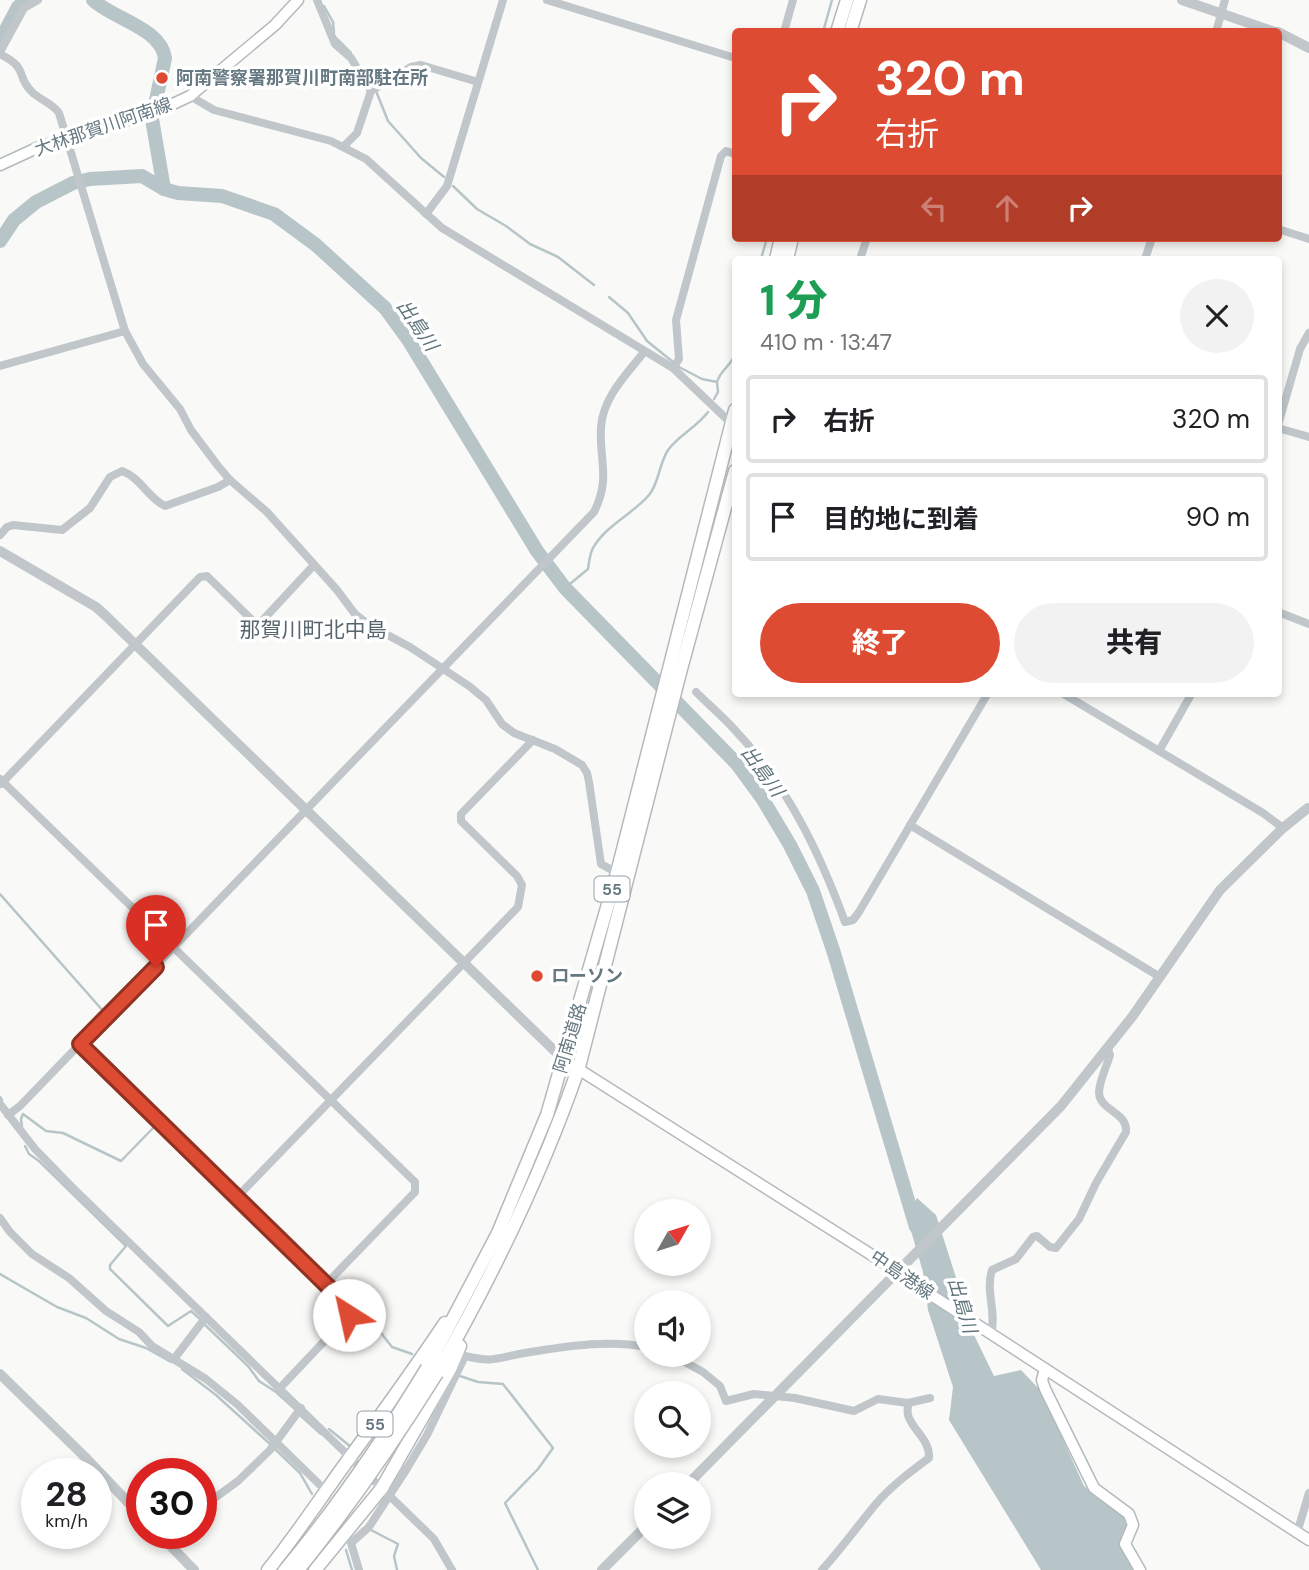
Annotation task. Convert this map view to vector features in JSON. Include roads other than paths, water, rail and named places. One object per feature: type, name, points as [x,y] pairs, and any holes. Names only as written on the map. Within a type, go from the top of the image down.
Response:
[{"type":"highway","points":[[838,28],[847,0]]},
{"type":"highway","points":[[851,28],[860,0]]},
{"type":"highway","name":"阿南道路","points":[[298,1570],[359,1492],[401,1432],[560,1122],[579,1067],[732,429]]},
{"type":"highway","name":"阿南道路","points":[[677,664],[732,481]]},
{"type":"highway","name":"阿南道路","points":[[483,1276],[542,1126],[564,1060],[662,721]]},
{"type":"highway","name":"55","points":[[268,1570],[298,1533],[350,1457],[483,1276]]},
{"type":"highway","name":"55","points":[[315,1570],[386,1492],[400,1468],[450,1369],[483,1276]]},
{"type":"highway","name":"阿南道路","points":[[285,1570],[351,1485],[432,1371]]},
{"type":"main road","name":"大林那賀川阿南線","points":[[0,165],[39,147],[151,113],[190,96],[275,25],[298,0]]},
{"type":"main road","name":"中島港線","points":[[564,1060],[897,1270],[922,1289],[1309,1540]]},
{"type":"main road","points":[[1045,1369],[1042,1380],[1045,1389],[1094,1488],[1129,1514],[1133,1525],[1125,1544],[1140,1570]]},
{"type":"street","points":[[38,0],[24,8],[0,53],[20,66],[31,92],[54,107],[63,122],[125,331],[143,364],[180,409],[191,430],[230,480],[267,512],[355,614],[369,625],[410,647],[486,700],[502,724],[514,733],[564,754],[582,765],[587,773],[601,864],[617,873]]},
{"type":"street","points":[[317,0],[335,44],[351,58],[372,91]]},
{"type":"street","points":[[426,214],[447,186],[503,0]]},
{"type":"street","points":[[547,0],[732,57]]},
{"type":"street","points":[[785,28],[793,0]]},
{"type":"street","points":[[1182,0],[1265,28]]},
{"type":"street","points":[[1217,28],[1225,0]]},
{"type":"street","points":[[1282,35],[1309,48]]},
{"type":"street","points":[[344,146],[357,133],[372,91],[411,68],[421,65],[478,82]]},
{"type":"street","points":[[190,96],[214,110],[344,146],[366,159],[426,214],[468,245],[673,368],[732,418]]},
{"type":"street","points":[[673,368],[679,359],[676,320],[721,156],[726,151],[732,153]]},
{"type":"street","points":[[1282,230],[1309,239]]},
{"type":"street","points":[[0,366],[125,331]]},
{"type":"street","points":[[1282,413],[1300,349],[1309,333]]},
{"type":"street","points":[[8,1115],[20,1106],[175,948],[594,512],[602,497],[605,478],[601,427],[604,412],[609,398],[644,352]]},
{"type":"street","points":[[1282,428],[1309,437]]},
{"type":"street","points":[[0,535],[13,525],[62,530],[90,508],[110,477],[122,471],[131,474],[159,503],[166,506],[230,480]]},
{"type":"street","points":[[0,551],[96,607],[564,1060]]},
{"type":"street","points":[[314,565],[261,622],[254,622],[207,576],[200,577],[1,782],[415,1182],[415,1192],[328,1282]]},
{"type":"street","points":[[1282,614],[1309,624]]},
{"type":"street","points":[[696,692],[734,728],[786,796],[814,845],[845,922],[853,920],[859,912],[986,697]]},
{"type":"street","points":[[1069,697],[1263,813],[1283,828]]},
{"type":"street","points":[[1159,751],[1190,697]]},
{"type":"street","points":[[239,1195],[518,907],[522,885],[517,876],[461,821],[461,814],[533,740]]},
{"type":"street","points":[[700,1472],[1061,1106],[1108,1049],[1220,890],[1283,828],[1309,808]]},
{"type":"street","points":[[910,825],[1160,977]]},
{"type":"street","points":[[80,1044],[328,1282],[348,1306],[349,1315],[280,1388]]},
{"type":"street","points":[[991,1334],[995,1321],[989,1280],[992,1270],[1016,1259],[1033,1237],[1037,1236],[1056,1248],[1079,1219],[1096,1183],[1126,1132],[1127,1125],[1123,1118],[1100,1099],[1099,1090],[1110,1055],[1108,1049]]},
{"type":"street","points":[[0,1104],[35,1149],[203,1320],[280,1388],[298,1411],[350,1457],[434,1539],[452,1570]]},
{"type":"street","points":[[0,1219],[32,1254],[69,1278],[106,1311],[139,1332],[152,1346],[206,1379],[238,1405],[273,1446],[320,1485]]},
{"type":"street","points":[[174,1359],[203,1320]]},
{"type":"street","points":[[400,1468],[427,1435],[465,1356],[495,1361],[521,1353],[593,1344],[634,1345]]},
{"type":"street","points":[[694,1367],[720,1386],[726,1401],[754,1394],[795,1398],[854,1411],[878,1399],[908,1403],[930,1398]]},
{"type":"street","points":[[0,1374],[126,1500]]},
{"type":"street","points":[[822,1570],[875,1505],[902,1478],[929,1458],[920,1433],[908,1416],[908,1403]]},
{"type":"street","points":[[217,1496],[238,1481],[273,1446],[298,1411]]},
{"type":"street","points":[[359,1570],[351,1543],[368,1529],[386,1492]]},
{"type":"street","points":[[1297,1533],[1309,1493]]},
{"type":"street","points":[[602,1570],[634,1538]]},
{"type":"street","points":[[176,1549],[194,1570]]},
{"type":"water","points":[[917,1198],[936,1215],[975,1337],[994,1376],[1021,1370],[1041,1391],[1084,1486],[1125,1517],[1135,1570],[1041,1570],[949,1420],[953,1387],[928,1310],[923,1272],[907,1217]]},
{"type":"waterway","name":"出島川","points":[[0,41],[18,7],[26,0]]},
{"type":"waterway","name":"出島川","points":[[93,0],[146,31],[162,48],[165,58],[152,119],[164,189]]},
{"type":"waterway","points":[[824,28],[832,0]]},
{"type":"waterway","points":[[324,6],[333,22],[334,32]]},
{"type":"waterway","points":[[336,38],[351,53]]},
{"type":"waterway","points":[[376,91],[388,121],[421,158],[444,177]]},
{"type":"waterway","name":"出島川","points":[[0,241],[14,220],[36,202],[73,183],[90,179],[142,176],[164,189],[178,193],[222,196],[274,214],[316,245],[385,308],[409,341],[537,551],[565,588],[737,764],[762,798],[790,845],[813,891],[834,953],[916,1227]]},
{"type":"waterway","points":[[453,186],[477,209],[530,244],[558,257],[594,285]]},
{"type":"waterway","points":[[762,256],[766,242]]},
{"type":"waterway","points":[[609,297],[628,313],[647,341],[673,362]]},
{"type":"waterway","points":[[717,382],[732,359]]},
{"type":"waterway","points":[[679,367],[702,379],[717,382],[718,392],[714,399]]},
{"type":"waterway","points":[[565,588],[588,569],[592,550],[598,540],[649,495],[668,450],[708,412]]},
{"type":"waterway","points":[[0,894],[104,1012]]},
{"type":"waterway","points":[[22,1127],[23,1114],[46,1131],[63,1133],[121,1161],[156,1125]]},
{"type":"waterway","points":[[165,1121],[374,1324],[392,1347],[412,1354]]},
{"type":"waterway","points":[[25,1146],[29,1154],[126,1246],[110,1265],[110,1269],[168,1326],[191,1311],[200,1319]]},
{"type":"waterway","points":[[0,1274],[57,1307],[86,1318],[119,1339],[146,1348],[171,1362]]},
{"type":"waterway","points":[[204,1324],[248,1366],[259,1381],[296,1410]]},
{"type":"waterway","points":[[182,1369],[216,1395],[270,1444]]},
{"type":"waterway","points":[[460,1376],[478,1382],[503,1384],[553,1448],[538,1469],[505,1503],[538,1570]]},
{"type":"waterway","points":[[300,1415],[321,1434]]},
{"type":"waterway","points":[[329,1429],[351,1447]]},
{"type":"waterway","points":[[275,1449],[300,1473],[312,1494]]},
{"type":"waterway","points":[[369,1529],[398,1544],[394,1556],[397,1570]]},
{"type":"waterway","points":[[346,1550],[352,1570]]},
{"type":"place","name":"阿南警察署那賀川町南部駐在所","points":[[162,78]]},
{"type":"place","name":"ローソン","points":[[537,976]]},
{"type":"district","name":"那賀川町北中島","points":[[313,630]]}]
